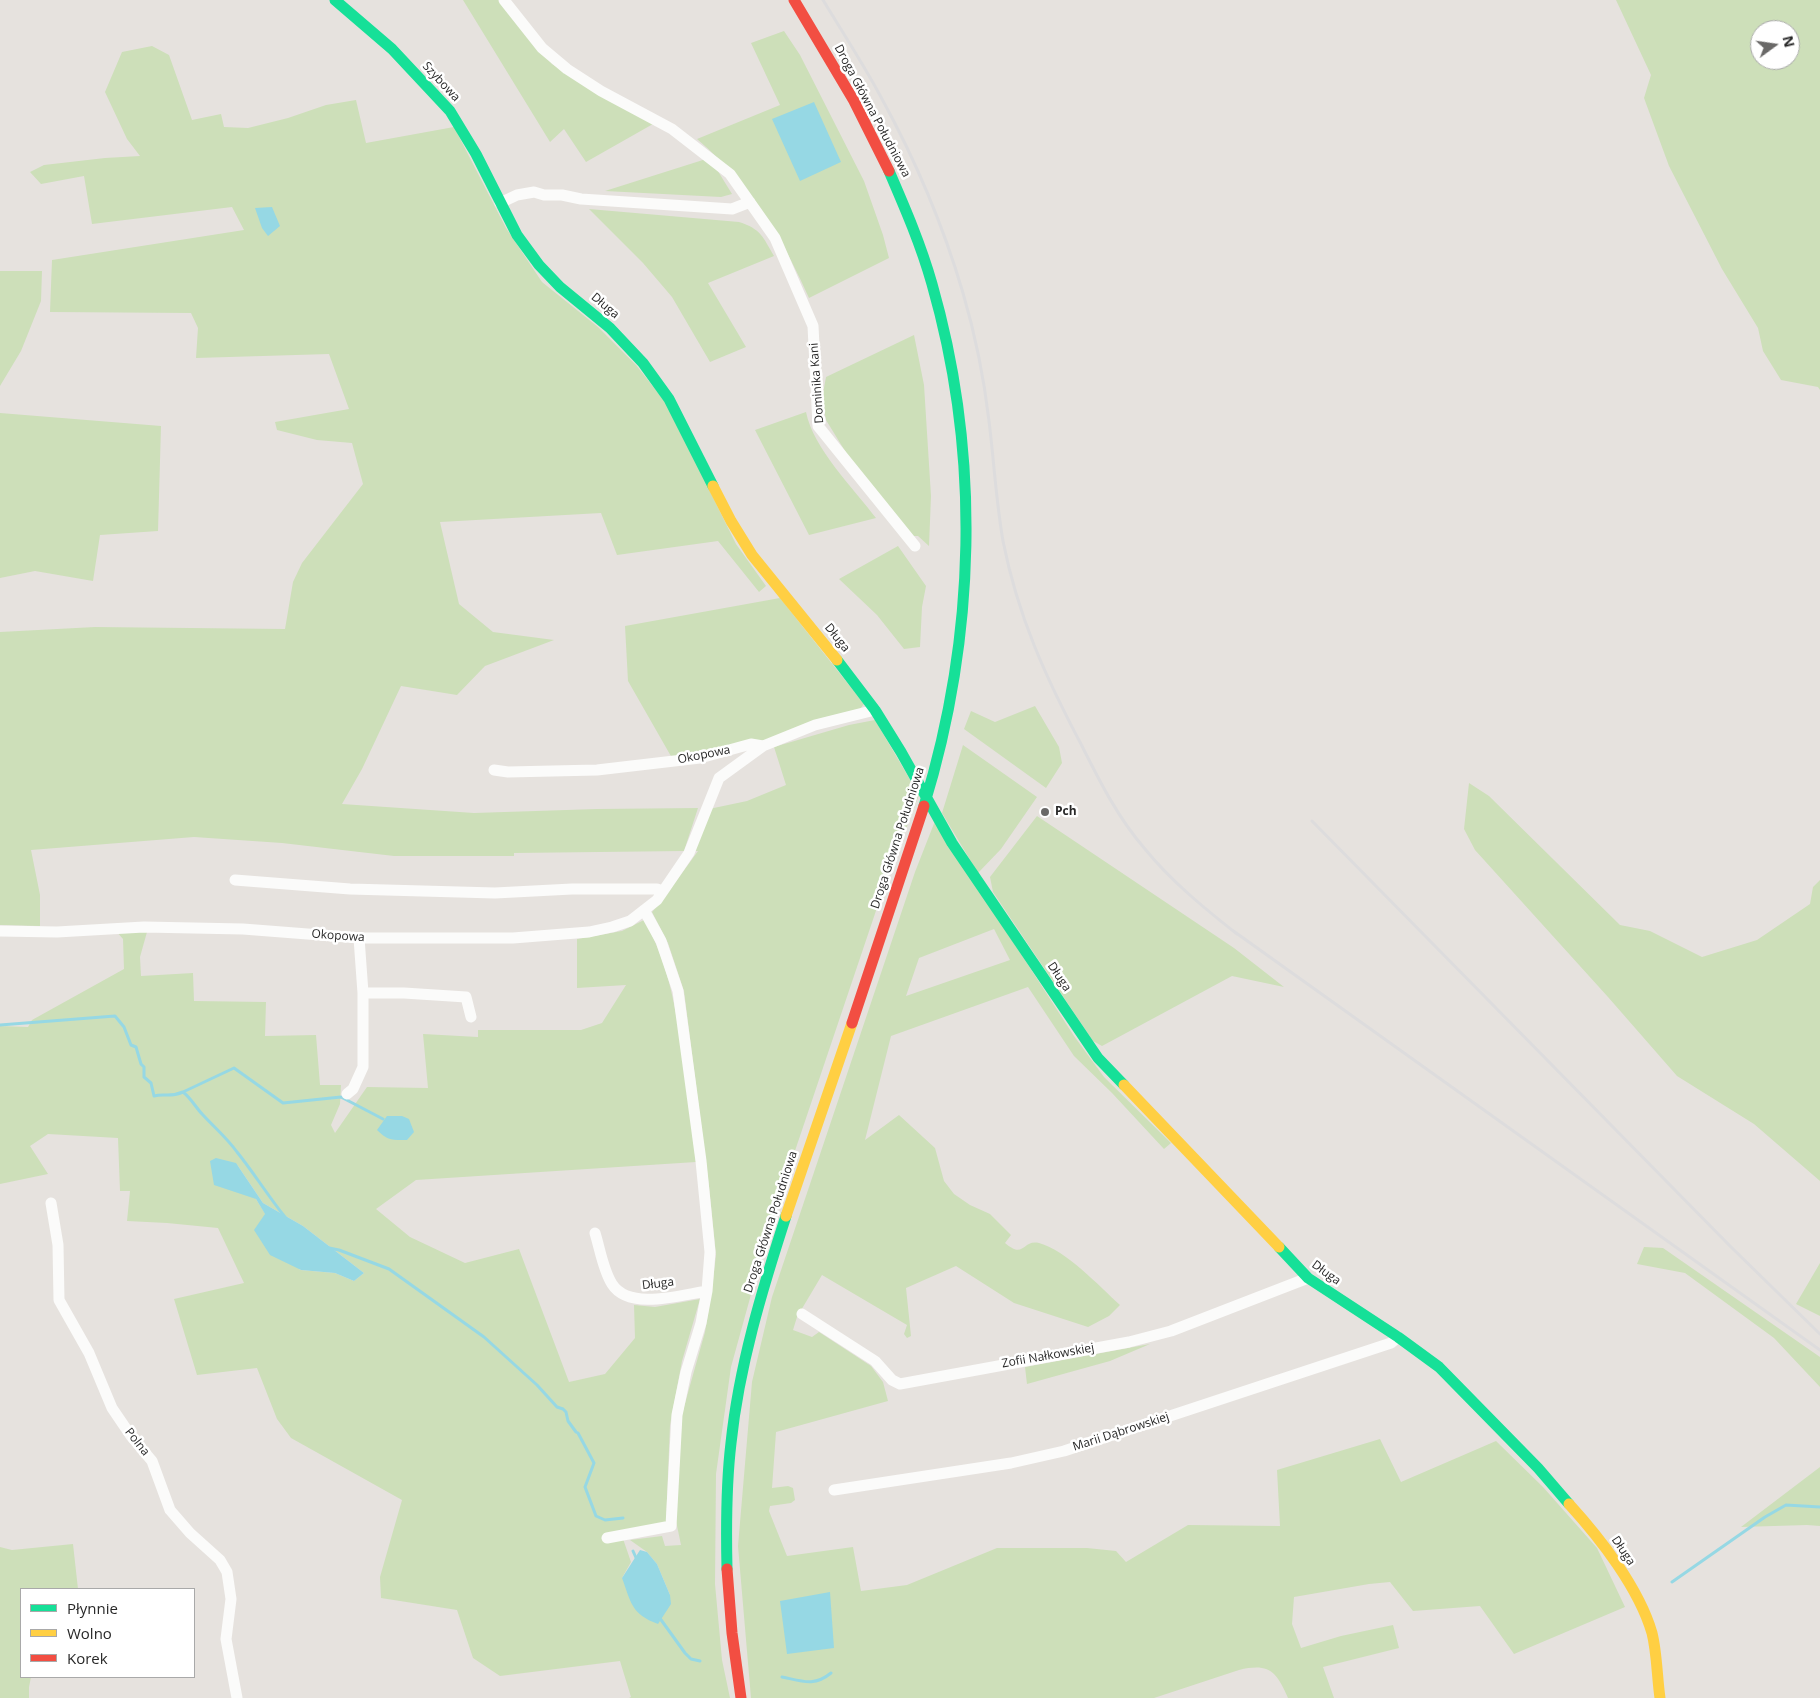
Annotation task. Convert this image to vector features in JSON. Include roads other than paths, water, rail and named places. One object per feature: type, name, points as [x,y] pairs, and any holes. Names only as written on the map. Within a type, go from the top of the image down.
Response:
[{"type":"street","name":"Szybowa","points":[[335,0],[392,49],[450,111],[476,154],[500,203]]},
{"type":"street","name":"Dominika Kani","points":[[504,0],[542,48],[567,69],[601,91],[672,129],[730,174],[775,238],[813,326],[818,426],[915,546]]},
{"type":"street","name":"Droga Główna Południowa","points":[[741,1698],[726,1573],[725,1536],[730,1448],[743,1366],[755,1316],[778,1238],[920,818],[938,759],[958,662],[964,609],[967,518],[960,424],[942,324],[913,226],[886,162],[833,64],[794,0]]},
{"type":"street","points":[[500,203],[517,195],[534,192],[581,199],[732,209],[750,202]]},
{"type":"street","name":"Długa","points":[[500,203],[517,235],[539,265],[560,286],[610,328],[643,363],[669,400],[731,521],[752,555],[852,678],[901,752],[952,843],[1098,1058],[1308,1278],[1440,1367],[1538,1468],[1582,1518],[1618,1566],[1644,1613],[1652,1634],[1660,1698]]},
{"type":"street","name":"Okopowa","points":[[0,931],[57,932],[144,927],[234,929],[359,938],[513,938],[589,932],[612,927],[630,921],[657,900],[689,852],[720,778],[763,746],[815,725],[874,710]]},
{"type":"street","name":"Okopowa","points":[[494,770],[508,772],[596,770],[700,758],[751,744],[763,746]]},
{"type":"street","points":[[235,880],[350,889],[415,891],[494,893],[572,889],[657,889],[663,891]]},
{"type":"street","points":[[607,1538],[671,1526],[677,1415],[686,1372],[701,1323],[707,1291],[710,1252],[701,1161],[678,991],[661,941],[644,910]]},
{"type":"street","points":[[346,1094],[353,1089],[363,1067],[363,993],[359,938]]},
{"type":"street","points":[[363,993],[404,993],[466,997],[471,1017]]},
{"type":"street","name":"Polna","points":[[51,1204],[58,1245],[60,1300],[89,1353],[112,1408],[131,1436],[152,1461],[170,1510],[190,1533],[220,1560],[227,1572],[231,1599],[226,1639],[238,1698]]},
{"type":"street","name":"Długa","points":[[596,1232],[612,1284],[620,1293],[640,1300],[707,1291]]},
{"type":"street","name":"Zofii Nałkowskiej","points":[[802,1314],[875,1361],[892,1380],[900,1384],[1129,1342],[1171,1331],[1308,1278]]},
{"type":"street","name":"Marii Dąbrowskiej","points":[[834,1490],[1011,1463],[1064,1451],[1390,1343],[1398,1337]]},
{"type":"water","points":[[814,102],[841,162],[800,181],[772,119]]},
{"type":"water","points":[[272,207],[280,226],[268,236],[262,228],[255,208]]},
{"type":"water","points":[[387,1116],[402,1116],[409,1119],[414,1132],[407,1140],[387,1138],[377,1130]]},
{"type":"water","points":[[216,1158],[236,1163],[263,1203],[303,1226],[364,1273],[354,1281],[335,1273],[301,1270],[270,1255],[254,1230],[265,1214],[256,1199],[214,1185],[210,1161]]},
{"type":"water","points":[[640,1550],[647,1552],[657,1564],[670,1595],[671,1604],[658,1624],[642,1616],[633,1606],[622,1578]]},
{"type":"water","points":[[830,1592],[834,1648],[787,1654],[780,1601]]},
{"type":"waterway","points":[[0,1025],[115,1016],[124,1027],[131,1045],[136,1047],[141,1064],[144,1067],[144,1077],[151,1083],[154,1096],[174,1095],[183,1092],[186,1094],[233,1147],[285,1217]]},
{"type":"waterway","points":[[183,1092],[234,1068],[283,1103],[341,1097],[383,1119]]},
{"type":"waterway","points":[[329,1248],[389,1269],[484,1337],[537,1385],[557,1407],[566,1412],[568,1421],[578,1433],[594,1463],[585,1487],[596,1516],[605,1520],[623,1518]]},
{"type":"waterway","points":[[1672,1582],[1765,1517],[1786,1505],[1820,1507]]},
{"type":"waterway","points":[[633,1551],[637,1560]]},
{"type":"waterway","points":[[659,1617],[685,1653],[691,1659],[700,1661]]},
{"type":"waterway","points":[[782,1677],[808,1682],[819,1680],[831,1673]]},
{"type":"railway","points":[[823,0],[868,74],[906,146],[938,218],[955,268],[982,372],[1003,541],[1009,569],[1025,621],[1045,671],[1096,773],[1126,825],[1155,861],[1177,883],[1237,934]]},
{"type":"railway","points":[[1312,821],[1730,1246],[1820,1334]]},
{"type":"railway","points":[[1232,930],[1820,1350]]},
{"type":"place","name":"Pch","points":[[1045,812]]}]
